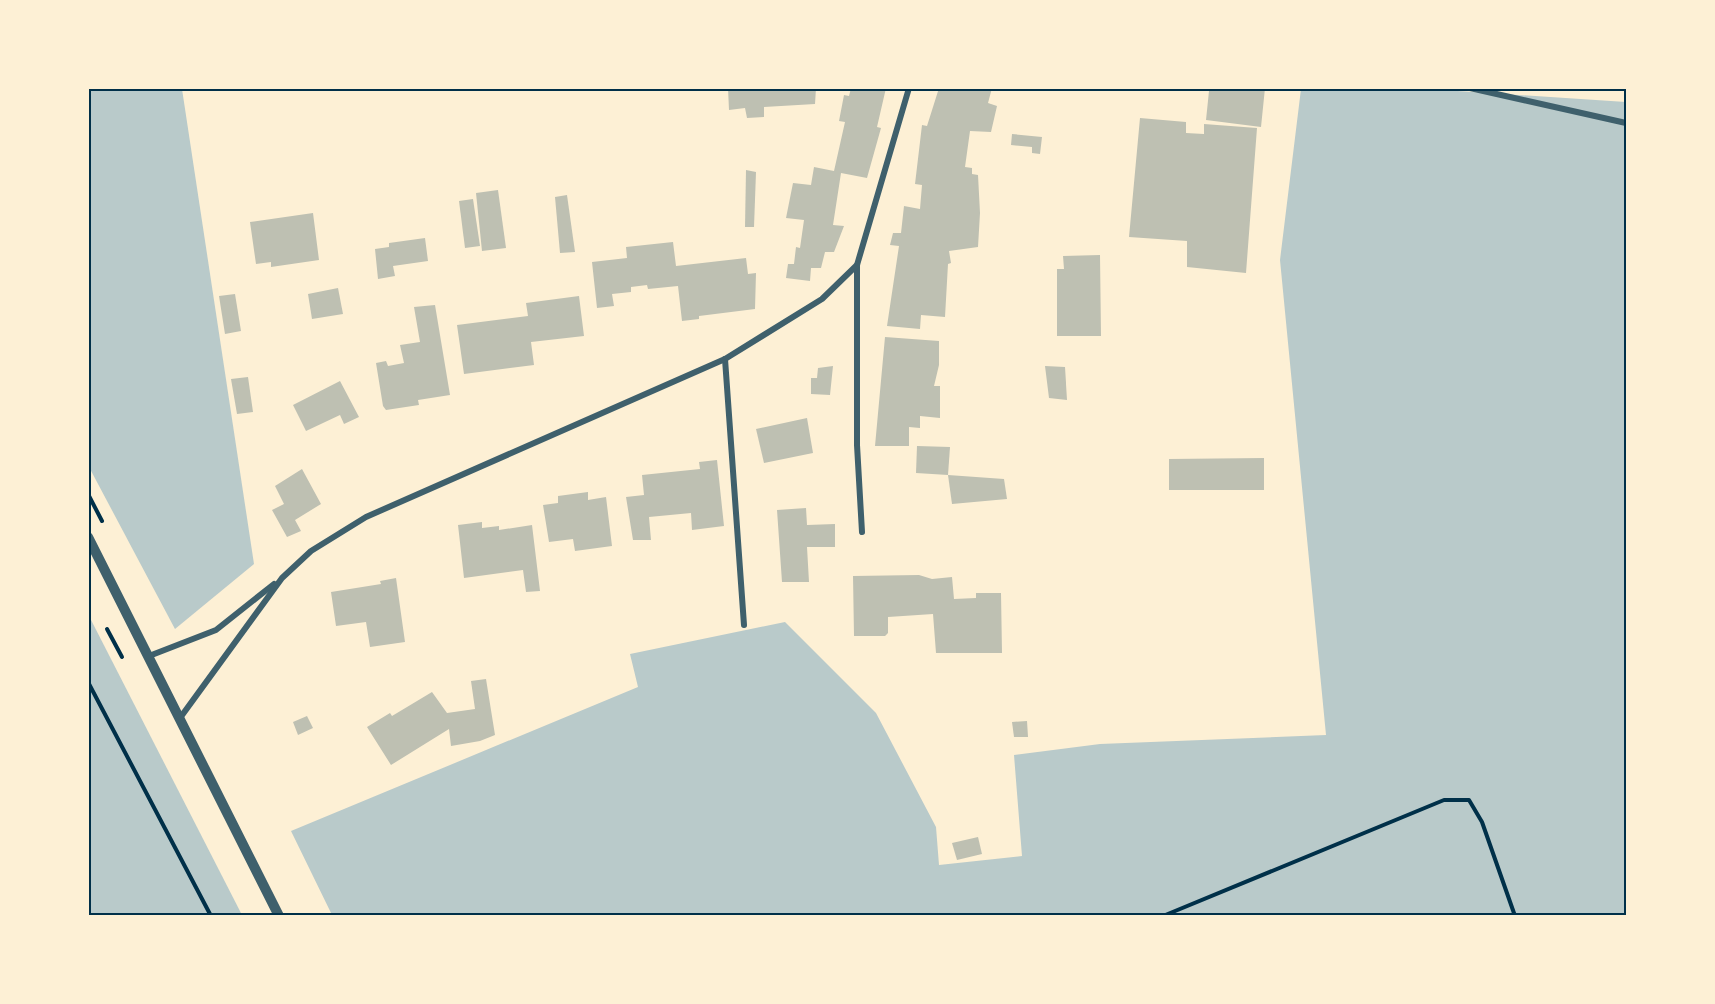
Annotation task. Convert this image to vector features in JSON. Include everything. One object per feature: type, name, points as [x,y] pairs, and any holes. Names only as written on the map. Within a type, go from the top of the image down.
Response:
[{"type":"street","points":[[862,532],[857,445],[857,265],[909,88]]},
{"type":"street","points":[[1470,88],[1626,123]]},
{"type":"street","points":[[149,656],[216,630],[282,578],[311,551],[366,517],[725,359],[822,299],[857,265]]},
{"type":"street","points":[[725,359],[744,625]]},
{"type":"street","points":[[88,537],[279,915]]},
{"type":"street","points":[[180,718],[282,578]]},
{"type":"path","points":[[88,682],[211,915]]},
{"type":"path","points":[[1163,915],[1444,800],[1468,800],[1482,822],[1515,915]]},
{"type":"shaded area","points":[[89,88],[182,89],[254,564],[175,629],[89,467]]},
{"type":"shaded area","points":[[1301,89],[1427,89],[1626,102],[1626,915],[332,915],[291,831],[638,687],[630,654],[785,622],[876,713],[936,827],[939,865],[1022,856],[1014,755],[1100,744],[1326,735],[1280,260]]},
{"type":"shaded area","points":[[89,616],[242,915],[89,915]]},
{"type":"building","points":[[728,88],[816,88],[815,104],[764,107],[764,117],[747,118],[745,108],[729,110]]},
{"type":"building","points":[[851,88],[886,88],[877,127],[881,128],[867,178],[841,173],[833,225],[844,226],[834,252],[825,252],[821,268],[811,268],[810,281],[786,278],[788,264],[794,264],[796,247],[800,248],[804,220],[786,218],[793,183],[811,185],[814,167],[834,171],[845,122],[839,121],[844,95],[849,96]]},
{"type":"building","points":[[939,88],[992,88],[988,103],[997,106],[991,132],[970,131],[965,167],[972,168],[972,174],[978,175],[980,213],[978,247],[949,251],[951,263],[948,264],[945,317],[921,315],[920,329],[887,326],[899,246],[890,245],[893,233],[901,233],[904,206],[920,209],[922,185],[915,184],[922,125],[927,126]]},
{"type":"building","points":[[1200,88],[1265,88],[1261,127],[1206,120],[1209,91]]},
{"type":"building","points":[[1140,118],[1186,122],[1186,133],[1204,134],[1204,124],[1257,128],[1246,273],[1187,267],[1187,241],[1129,237]]},
{"type":"building","points":[[1012,134],[1042,137],[1040,154],[1032,153],[1032,147],[1011,145]]},
{"type":"building","points":[[746,170],[756,172],[754,227],[745,227]]},
{"type":"building","points":[[498,190],[506,248],[482,251],[476,193]]},
{"type":"building","points":[[567,195],[575,252],[560,253],[555,197]]},
{"type":"building","points":[[473,199],[480,246],[465,248],[459,201]]},
{"type":"building","points":[[313,213],[319,260],[271,267],[271,262],[256,264],[250,222]]},
{"type":"building","points":[[425,238],[428,261],[393,266],[395,276],[378,279],[375,249],[389,247],[389,243]]},
{"type":"building","points":[[673,242],[676,266],[746,258],[748,274],[756,273],[755,309],[699,316],[699,319],[682,321],[678,286],[648,289],[647,285],[631,287],[631,292],[612,294],[614,306],[597,308],[592,262],[627,258],[626,247]]},
{"type":"building","points":[[1100,255],[1101,336],[1057,336],[1057,269],[1064,269],[1063,256]]},
{"type":"building","points":[[338,288],[343,314],[312,319],[308,294]]},
{"type":"building","points":[[235,294],[241,331],[225,334],[219,296]]},
{"type":"building","points":[[579,296],[584,336],[531,342],[534,365],[464,374],[457,325],[528,316],[526,303]]},
{"type":"building","points":[[435,305],[450,395],[418,400],[419,405],[386,410],[383,406],[376,363],[386,361],[388,366],[404,363],[400,345],[420,342],[414,307]]},
{"type":"building","points":[[885,337],[939,341],[939,365],[934,386],[940,386],[940,418],[920,416],[920,428],[909,427],[909,446],[875,446]]},
{"type":"building","points":[[833,366],[830,395],[811,394],[811,378],[817,378],[818,368]]},
{"type":"building","points":[[1045,366],[1065,367],[1067,400],[1049,398]]},
{"type":"building","points":[[248,377],[253,412],[237,414],[231,379]]},
{"type":"building","points":[[340,381],[359,417],[344,424],[340,415],[306,431],[293,405]]},
{"type":"building","points":[[807,418],[813,453],[764,463],[756,429]]},
{"type":"building","points":[[917,446],[950,447],[948,475],[916,473]]},
{"type":"building","points":[[1264,458],[1264,490],[1169,490],[1169,459]]},
{"type":"building","points":[[717,460],[724,526],[692,530],[691,513],[649,517],[651,540],[633,540],[626,497],[644,495],[642,475],[700,469],[699,462]]},
{"type":"building","points":[[302,469],[321,504],[295,520],[301,531],[287,537],[272,510],[284,504],[275,486]]},
{"type":"building","points":[[948,475],[1004,479],[1007,499],[952,504]]},
{"type":"building","points":[[588,492],[588,500],[606,497],[612,546],[575,551],[573,539],[549,542],[543,505],[558,503],[558,496]]},
{"type":"building","points":[[806,508],[807,525],[835,524],[835,547],[807,547],[809,582],[782,582],[777,510]]},
{"type":"building","points":[[482,522],[482,528],[499,526],[499,530],[532,525],[540,591],[526,592],[523,570],[464,578],[458,525]]},
{"type":"building","points":[[919,575],[932,579],[952,577],[954,599],[976,598],[976,593],[1001,593],[1002,653],[936,653],[933,614],[888,617],[888,633],[885,636],[854,636],[853,576]]},
{"type":"building","points":[[396,578],[405,642],[370,647],[366,622],[336,626],[331,592],[381,584],[380,581]]},
{"type":"building","points":[[486,679],[495,735],[480,741],[451,746],[449,729],[391,765],[367,727],[390,713],[392,716],[432,692],[447,713],[475,709],[471,681]]},
{"type":"building","points":[[307,716],[313,728],[298,735],[293,722]]},
{"type":"building","points":[[1027,721],[1028,737],[1014,737],[1012,722]]},
{"type":"building","points":[[978,837],[982,854],[957,860],[952,843]]}]
